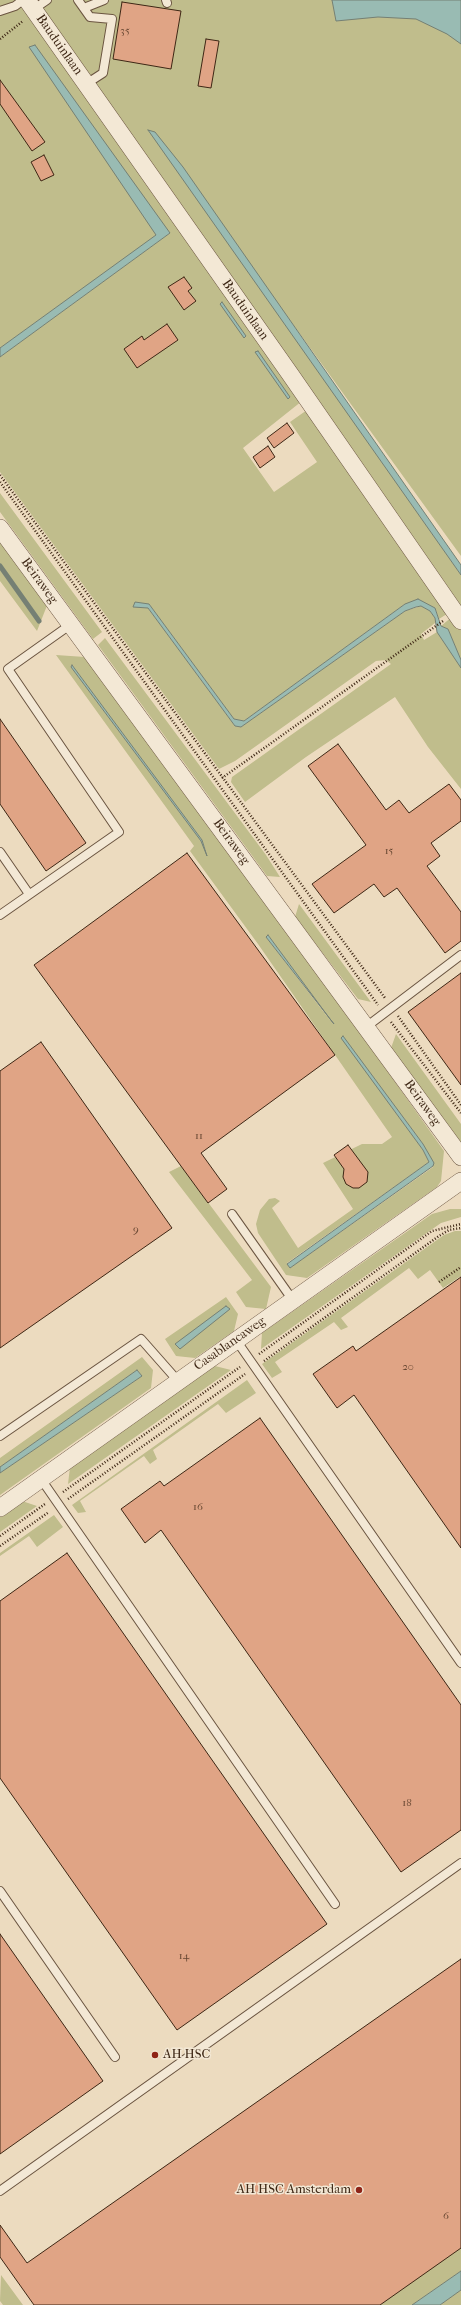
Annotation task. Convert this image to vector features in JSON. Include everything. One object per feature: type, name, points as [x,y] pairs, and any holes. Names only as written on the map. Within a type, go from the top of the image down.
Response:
[{"type":"street","name":"Bauduinlaan","points":[[33,4],[86,84],[461,621]]},
{"type":"street","name":"Beiraweg","points":[[0,528],[461,1157]]},
{"type":"street","name":"Casablancaweg","points":[[0,1508],[292,1300],[461,1182]]},
{"type":"lane","points":[[78,0],[90,17],[112,18],[103,73],[86,84]]},
{"type":"lane","points":[[84,8],[104,0]]},
{"type":"lane","points":[[0,11],[15,6],[33,4]]},
{"type":"lane","points":[[0,914],[119,832],[8,669],[70,624]]},
{"type":"lane","points":[[0,852],[29,894]]},
{"type":"lane","points":[[366,1027],[461,955]]},
{"type":"lane","points":[[232,1214],[292,1300]]},
{"type":"lane","points":[[0,1436],[141,1339],[178,1381]]},
{"type":"lane","points":[[236,1340],[461,1663]]},
{"type":"lane","points":[[41,1479],[335,1904]]},
{"type":"lane","points":[[0,2191],[461,1863]]},
{"type":"lane","points":[[0,1891],[115,2057]]},
{"type":"path","points":[[0,39],[33,4]]},
{"type":"path","points":[[0,475],[392,1007],[461,1104]]},
{"type":"path","points":[[0,482],[384,1013],[461,1113]]},
{"type":"path","points":[[222,778],[442,621]]},
{"type":"path","points":[[0,1546],[56,1501],[252,1364],[432,1231],[461,1224]]},
{"type":"path","points":[[0,1536],[56,1501],[252,1364],[440,1236],[449,1230],[461,1228]]},
{"type":"path","points":[[439,1282],[461,1267]]},
{"type":"shaded area","points":[[0,0],[461,0],[461,556],[205,203],[202,205],[461,575],[461,609],[450,612],[439,619],[435,608],[421,606],[430,611],[435,618],[435,623],[421,634],[424,640],[437,632],[461,668],[461,789],[428,747],[395,697],[306,757],[245,802],[231,782],[232,777],[391,664],[386,660],[376,661],[235,761],[219,769],[0,472],[0,357],[170,233],[157,235],[0,348]],"holes":[[[302,401],[307,410],[290,422],[317,462],[274,492],[243,448]],[[149,604],[234,719],[244,721],[405,604],[421,606],[405,611],[241,727],[235,726],[148,608],[133,606]]]},
{"type":"shaded area","points":[[0,493],[102,632],[93,639],[0,512]]},
{"type":"shaded area","points":[[0,539],[48,603],[37,631],[0,581]]},
{"type":"shaded area","points":[[453,616],[461,628],[461,660],[448,629],[441,626]]},
{"type":"shaded area","points":[[105,638],[266,855],[280,877],[267,876],[98,645]]},
{"type":"shaded area","points":[[56,655],[85,657],[349,1017],[444,1151],[441,1181],[437,1187],[307,1278],[286,1275],[258,1233],[256,1224],[260,1210],[269,1199],[275,1198],[280,1201],[272,1208],[298,1248],[353,1209],[323,1163],[362,1144],[382,1144],[392,1137],[258,944],[190,851],[194,846]],"holes":[[[72,665],[202,840],[207,854],[201,841],[71,667]],[[268,935],[333,1024],[266,937]],[[343,1037],[423,1144],[433,1163],[433,1167],[290,1268],[287,1263],[429,1162],[423,1150],[342,1038]]]},
{"type":"shaded area","points":[[299,904],[371,1002],[358,999],[295,917]]},
{"type":"shaded area","points":[[396,1034],[461,1124],[461,1143],[391,1048]]},
{"type":"shaded area","points":[[181,1166],[271,1287],[266,1309],[246,1307],[236,1292],[252,1280],[169,1172]]},
{"type":"shaded area","points":[[450,1209],[461,1209],[461,1217],[441,1223],[261,1349],[262,1333],[432,1214]]},
{"type":"shaded area","points":[[455,1231],[461,1231],[461,1276],[443,1288],[430,1270],[418,1279],[409,1268],[341,1318],[348,1327],[341,1330],[334,1322],[275,1362],[282,1372],[272,1378],[262,1364],[444,1235]]},
{"type":"shaded area","points":[[226,1297],[238,1314],[234,1331],[195,1358],[176,1356],[165,1339]]},
{"type":"shaded area","points":[[142,1357],[153,1370],[151,1388],[0,1495],[0,1473],[142,1376],[137,1370],[0,1467],[0,1458]]},
{"type":"shaded area","points":[[215,1366],[231,1370],[68,1484],[70,1467]]},
{"type":"shaded area","points":[[247,1380],[256,1393],[226,1413],[218,1404],[153,1450],[157,1459],[150,1464],[144,1456],[80,1501],[86,1512],[78,1513],[72,1505]]},
{"type":"shaded area","points":[[22,1501],[37,1506],[0,1532],[0,1517]]},
{"type":"shaded area","points":[[54,1515],[63,1527],[37,1547],[29,1536],[0,1556],[0,1553]]},
{"type":"shaded area","points":[[461,2245],[461,2271],[412,2305],[374,2305]]},
{"type":"shaded area","points":[[1,2275],[23,2305],[3,2305],[0,2301]]},
{"type":"shaded area","points":[[461,2290],[461,2305],[440,2305]]},
{"type":"water","points":[[332,0],[461,0],[461,44],[447,34],[416,19],[378,17],[336,21]]},
{"type":"water","points":[[35,45],[170,233],[0,357],[0,348],[156,235],[29,47]]},
{"type":"water","points":[[148,130],[155,132],[183,167],[461,565],[461,575]]},
{"type":"water","points":[[222,302],[246,336],[244,338],[220,304]]},
{"type":"water","points":[[258,351],[290,397],[288,399],[255,352]]},
{"type":"water","points":[[418,599],[435,608],[441,626],[448,629],[461,660],[461,668],[437,632],[435,618],[430,611],[421,606],[416,607],[405,611],[241,727],[235,726],[148,608],[133,607],[135,602],[149,604],[234,719],[244,721],[405,604]]},
{"type":"water","points":[[72,665],[202,840],[207,856],[201,841],[71,667]]},
{"type":"water","points":[[268,935],[328,1017],[266,937]]},
{"type":"water","points":[[343,1036],[423,1144],[434,1163],[433,1166],[290,1268],[287,1264],[429,1162],[423,1150],[341,1038]]},
{"type":"water","points":[[226,1306],[230,1309],[180,1349],[175,1344]]},
{"type":"water","points":[[137,1370],[142,1376],[0,1473],[0,1467]]},
{"type":"water","points":[[461,2271],[461,2290],[440,2305],[412,2305]]},
{"type":"building","points":[[122,2],[181,11],[171,69],[113,59]]},
{"type":"building","points":[[206,39],[219,41],[211,88],[198,86]]},
{"type":"building","points":[[0,80],[45,142],[32,151],[0,104]]},
{"type":"building","points":[[44,155],[54,175],[41,181],[31,162]]},
{"type":"building","points":[[184,277],[192,288],[188,291],[196,301],[184,310],[168,287]]},
{"type":"building","points":[[167,324],[178,340],[137,368],[124,349],[142,336],[144,340]]},
{"type":"building","points":[[287,423],[294,433],[274,448],[267,438]]},
{"type":"building","points":[[268,446],[275,457],[260,468],[253,457]]},
{"type":"building","points":[[0,719],[86,843],[46,871],[0,804]]},
{"type":"building","points":[[338,744],[386,810],[399,800],[409,813],[449,784],[461,800],[461,821],[431,843],[440,856],[427,866],[461,912],[461,941],[445,953],[397,888],[384,897],[374,884],[334,913],[312,884],[366,845],[308,766]]},
{"type":"building","points":[[187,853],[335,1055],[201,1153],[227,1189],[208,1203],[34,965]]},
{"type":"building","points":[[461,973],[461,1085],[408,1012]]},
{"type":"building","points":[[41,1042],[172,1228],[0,1348],[0,1071]]},
{"type":"building","points":[[348,1145],[368,1172],[367,1182],[359,1188],[353,1188],[346,1184],[343,1177],[344,1169],[334,1155]]},
{"type":"building","points":[[461,1277],[461,1548],[354,1395],[337,1408],[313,1374],[353,1346],[356,1351]]},
{"type":"building","points":[[260,1418],[461,1705],[461,1830],[401,1872],[161,1530],[145,1543],[121,1509],[160,1481],[164,1486]]},
{"type":"building","points":[[67,1553],[327,1924],[177,2030],[0,1778],[0,1601]]},
{"type":"building","points":[[0,1934],[103,2081],[0,2154]]},
{"type":"building","points":[[461,1959],[461,2248],[380,2305],[34,2305],[0,2257],[0,2225],[27,2263]]},
{"type":"waterway","points":[[0,566],[39,621]]},
{"type":"place","name":"AH HSC","points":[[155,2055]]},
{"type":"place","name":"AH HSC Amsterdam","points":[[359,2190]]}]
